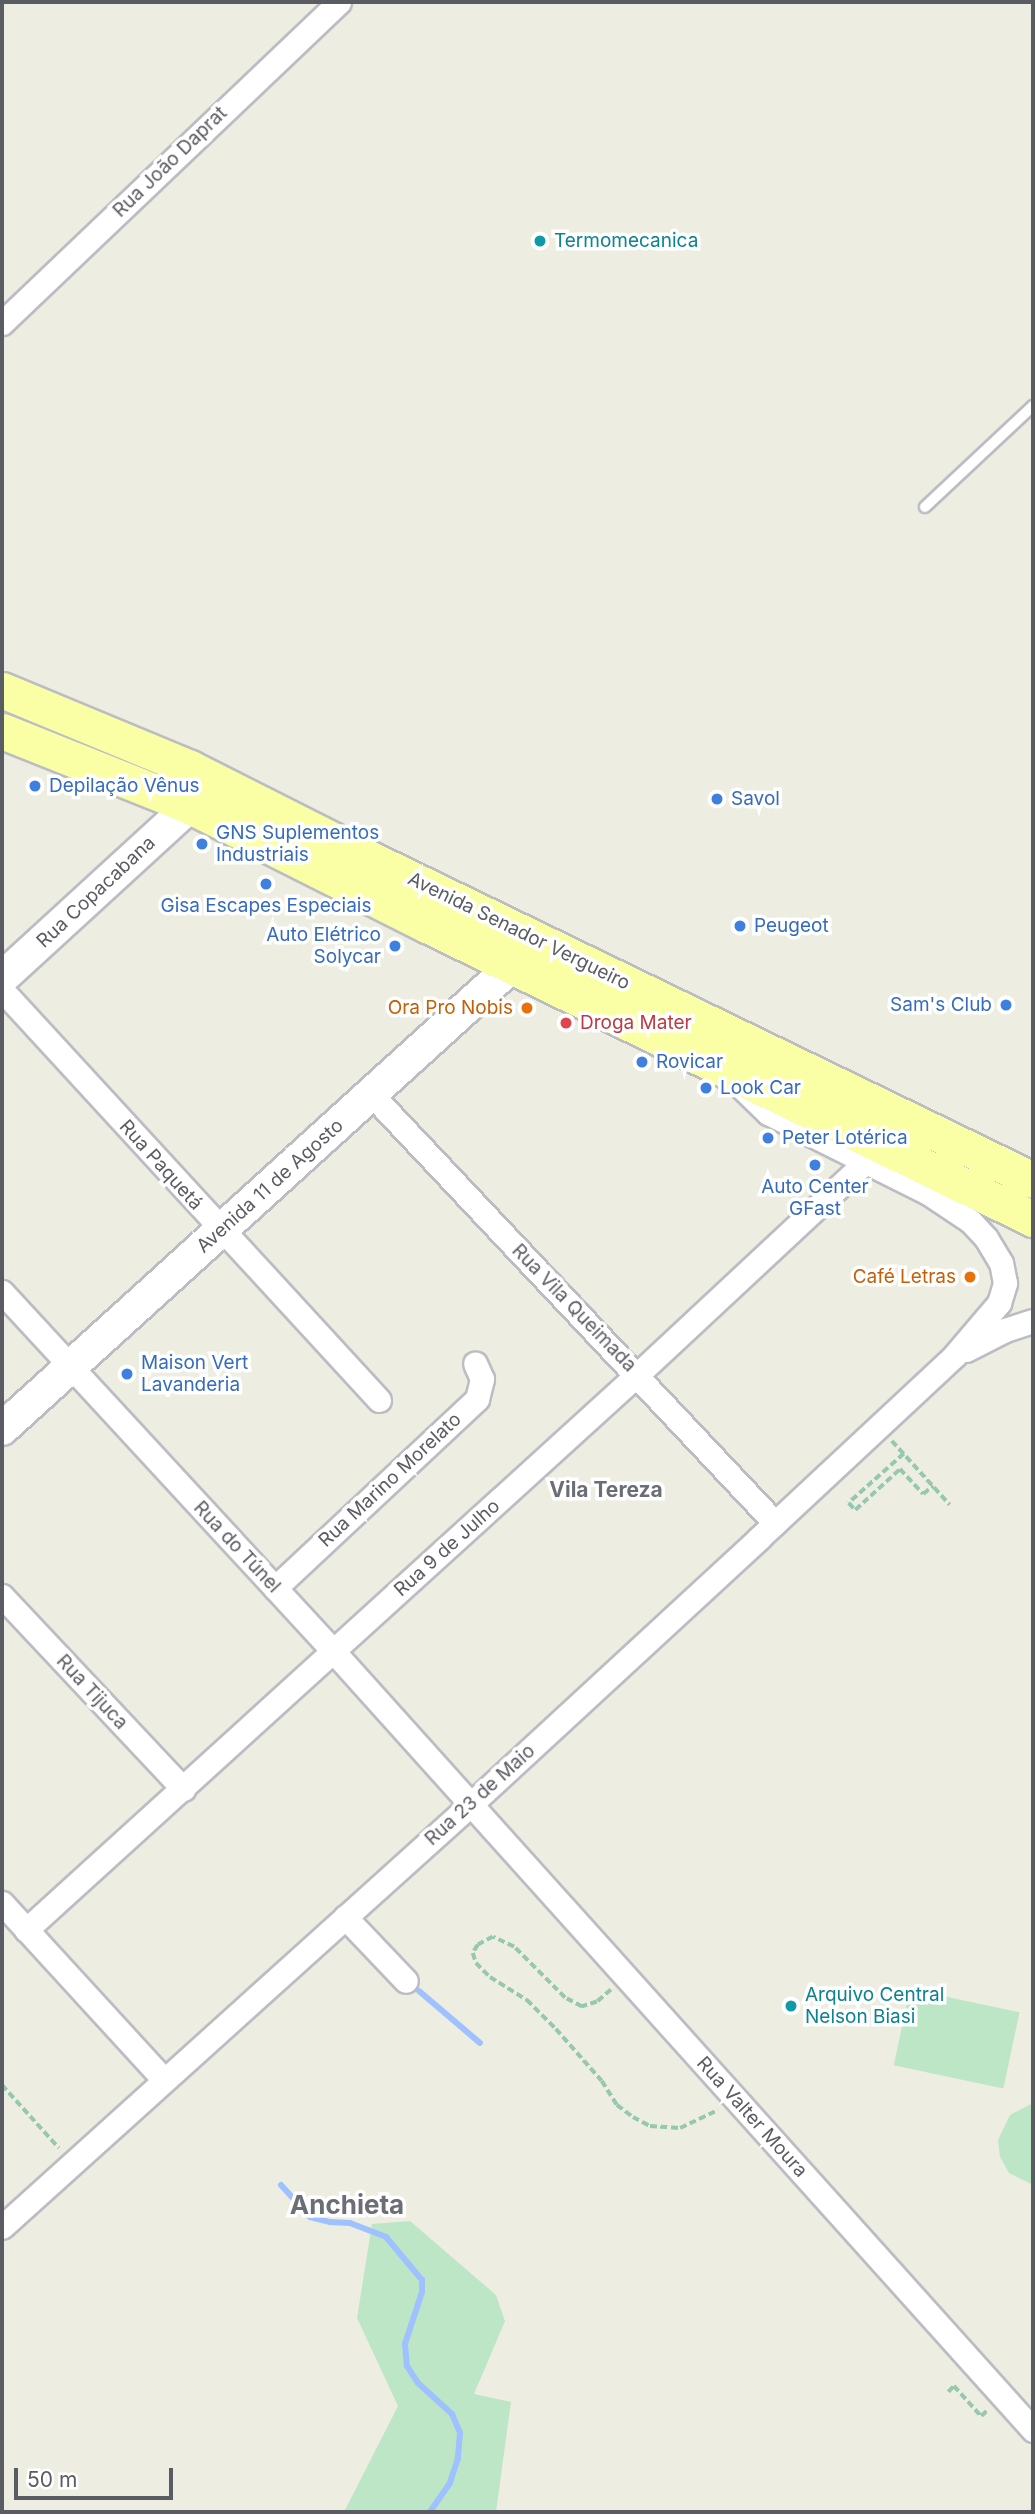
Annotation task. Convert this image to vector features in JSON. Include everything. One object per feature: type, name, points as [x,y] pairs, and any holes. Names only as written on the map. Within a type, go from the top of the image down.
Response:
[{"type":"main road","name":"Avenida Senador Vergueiro","points":[[2,690],[190,768],[519,949],[724,1067],[1033,1219]]},
{"type":"main road","name":"Avenida Senador Vergueiro","points":[[2,731],[190,806],[519,949],[1033,1180]]},
{"type":"main road","points":[[994,1201],[1033,1234]]},
{"type":"street","name":"Rua João Daprat","points":[[2,323],[339,2]]},
{"type":"street","name":"Rua Copacabana","points":[[2,978],[190,806]]},
{"type":"street","name":"Avenida 11 de Agosto","points":[[2,1429],[372,1095],[519,949]]},
{"type":"street","name":"Rua Paquetá","points":[[2,990],[379,1400]]},
{"type":"street","points":[[724,1067],[768,1112],[865,1162]]},
{"type":"street","name":"Rua Vila Queimada","points":[[372,1095],[638,1374],[775,1523]]},
{"type":"street","name":"Rua 23 de Maio","points":[[2,2227],[470,1805],[775,1523],[954,1356],[999,1303],[1004,1292],[1005,1277],[996,1252],[965,1217],[928,1193],[865,1162]]},
{"type":"street","name":"Rua 9 de Julho","points":[[26,1930],[638,1374],[865,1162]]},
{"type":"street","name":"Rua do Túnel","points":[[2,1292],[334,1652],[470,1805]]},
{"type":"street","name":"Rua 23 de Maio","points":[[954,1356],[1005,1330],[1033,1321]]},
{"type":"street","name":"Rua Marino Morelato","points":[[275,1588],[477,1399],[482,1379],[475,1363]]},
{"type":"street","name":"Rua Tijuca","points":[[2,1596],[183,1789]]},
{"type":"street","name":"Rua Valter Moura","points":[[470,1805],[1033,2430]]},
{"type":"street","points":[[2,1903],[163,2079]]},
{"type":"street","points":[[345,1917],[406,1981]]},
{"type":"lane","points":[[925,507],[1033,406]]},
{"type":"path","points":[[878,1426],[950,1505]]},
{"type":"path","points":[[904,1454],[849,1503],[855,1510],[900,1469],[923,1494],[933,1486]]},
{"type":"path","points":[[625,1977],[597,2002],[582,2007],[565,1998],[514,1947],[493,1937],[478,1945],[473,1953],[476,1963],[490,1977],[527,2000],[556,2029],[602,2081],[617,2105],[633,2117],[650,2126],[680,2128],[715,2112],[733,2097]]},
{"type":"path","points":[[2,2085],[73,2162]]},
{"type":"path","points":[[948,2392],[954,2386],[981,2416],[990,2408]]},
{"type":"green space","points":[[910,1989],[1020,2012],[1003,2089],[894,2065]]},
{"type":"green space","points":[[1033,2103],[1033,2185],[1009,2173],[1000,2157],[998,2140],[1010,2115]]},
{"type":"green space","points":[[410,2221],[496,2295],[505,2321],[474,2394],[511,2402],[496,2512],[344,2512],[398,2406],[357,2318],[372,2224]]},
{"type":"waterway","points":[[419,1991],[480,2043]]},
{"type":"waterway","points":[[281,2185],[310,2217],[350,2223],[386,2237],[422,2280],[422,2292],[405,2344],[407,2366],[418,2383],[452,2414],[460,2433],[458,2458],[450,2483],[430,2512]]},
{"type":"place","name":"Termomecanica","points":[[540,241]]},
{"type":"place","name":"Depilação Vênus","points":[[35,786]]},
{"type":"place","name":"Savol","points":[[717,799]]},
{"type":"place","name":"GNS Suplementos Industriais","points":[[202,844]]},
{"type":"place","name":"Gisa Escapes Especiais","points":[[266,884]]},
{"type":"place","name":"Peugeot","points":[[740,926]]},
{"type":"place","name":"Auto Elétrico Solycar","points":[[395,946]]},
{"type":"place","name":"Sam's Club","points":[[1006,1005]]},
{"type":"place","name":"Ora Pro Nobis","points":[[527,1008]]},
{"type":"place","name":"Droga Mater","points":[[566,1023]]},
{"type":"place","name":"Rovicar","points":[[642,1062]]},
{"type":"place","name":"Look Car","points":[[706,1088]]},
{"type":"place","name":"Peter Lotérica","points":[[768,1138]]},
{"type":"place","name":"Auto Center GFast","points":[[815,1165]]},
{"type":"place","name":"Café Letras","points":[[970,1277]]},
{"type":"place","name":"Maison Vert Lavanderia","points":[[127,1374]]},
{"type":"place","name":"Arquivo Central Nelson Biasi","points":[[791,2006]]},
{"type":"district","name":"Vila Tereza","points":[[606,1490]]},
{"type":"district","name":"Anchieta","points":[[347,2205]]}]
